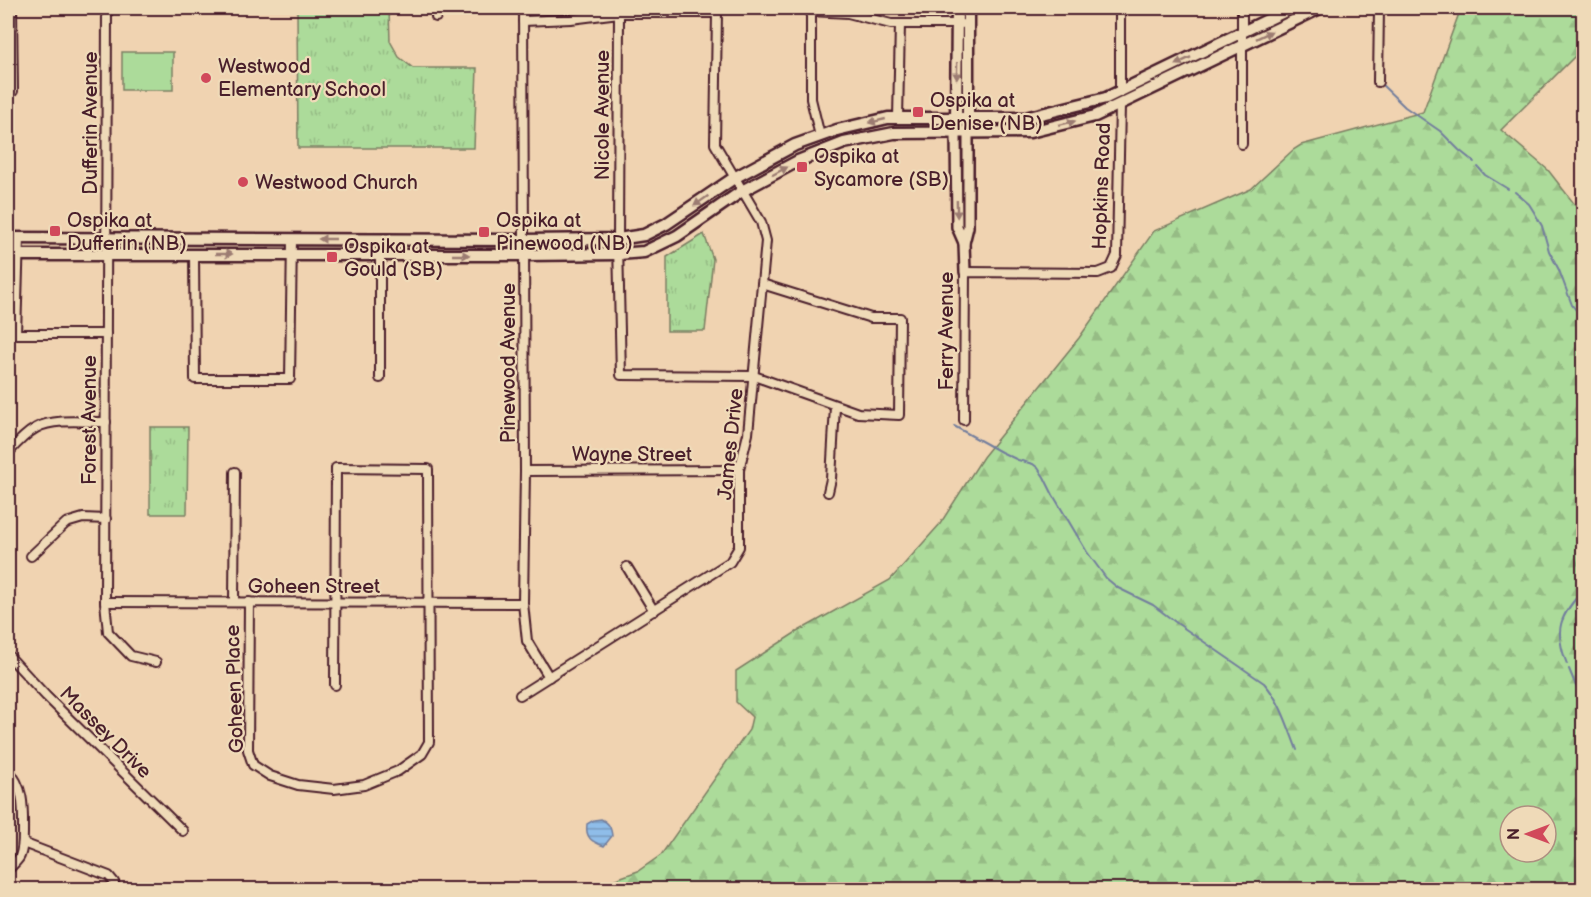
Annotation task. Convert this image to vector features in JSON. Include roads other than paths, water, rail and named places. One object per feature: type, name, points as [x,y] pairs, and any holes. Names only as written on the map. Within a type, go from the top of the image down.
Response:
[{"type":"main road","name":"Ferry Avenue","points":[[957,8],[963,24],[968,133]]},
{"type":"main road","name":"Ferry Avenue","points":[[956,133],[963,24],[968,8]]},
{"type":"main road","points":[[8,238],[524,240],[618,239],[644,235],[666,224],[734,178],[795,145],[837,130],[888,118],[1025,118],[1106,99],[1292,8]]},
{"type":"main road","points":[[13,255],[524,255],[644,252],[677,236],[742,190],[798,161],[844,143],[894,133],[1030,132],[1095,116],[1320,8]]},
{"type":"street","points":[[12,8],[13,91]]},
{"type":"street","name":"Dufferin Avenue","points":[[107,8],[107,239]]},
{"type":"street","points":[[436,8],[436,17]]},
{"type":"street","name":"Pinewood Avenue","points":[[524,8],[523,603],[527,640],[549,677]]},
{"type":"street","points":[[1120,8],[1120,91]]},
{"type":"street","points":[[1242,8],[1242,144]]},
{"type":"street","points":[[1378,8],[1378,82]]},
{"type":"street","points":[[820,136],[811,99],[811,11],[848,13],[891,24],[963,24]]},
{"type":"street","points":[[523,21],[571,19],[619,13]]},
{"type":"street","name":"James Drive","points":[[520,695],[730,562],[739,547],[740,471],[748,434],[766,241],[761,222],[715,144],[717,13],[619,13]]},
{"type":"street","name":"Nicole Avenue","points":[[619,13],[618,239],[621,375],[754,376]]},
{"type":"street","points":[[898,118],[900,24]]},
{"type":"street","name":"Hopkins Road","points":[[965,272],[1098,273],[1111,268],[1117,255],[1120,105]]},
{"type":"street","name":"Ferry Avenue","points":[[956,133],[957,227],[964,243]]},
{"type":"street","name":"Ferry Avenue","points":[[964,420],[964,243],[968,227],[968,133]]},
{"type":"street","points":[[19,238],[13,255],[12,335],[106,334]]},
{"type":"street","name":"Forest Avenue","points":[[107,239],[105,602],[108,632],[131,656],[156,662]]},
{"type":"street","points":[[194,255],[195,379],[290,379],[292,239]]},
{"type":"street","points":[[380,239],[380,378]]},
{"type":"street","points":[[754,376],[858,413],[899,415],[900,318],[871,318],[762,284]]},
{"type":"street","points":[[828,492],[831,479],[834,406]]},
{"type":"street","points":[[8,453],[25,435],[37,427],[50,423],[106,422]]},
{"type":"street","name":"Goheen Place","points":[[249,602],[248,750],[254,765],[270,776],[298,786],[334,789],[364,785],[398,771],[422,754],[429,742],[428,469],[336,468],[335,603]]},
{"type":"street","name":"Wayne Street","points":[[525,471],[740,471]]},
{"type":"street","name":"Goheen Place","points":[[234,602],[235,472]]},
{"type":"street","points":[[31,556],[66,523],[83,518],[106,519]]},
{"type":"street","points":[[627,567],[654,611]]},
{"type":"street","name":"Goheen Street","points":[[105,602],[523,603]]},
{"type":"street","points":[[335,603],[335,685]]},
{"type":"street","name":"Massey Drive","points":[[8,655],[46,696],[183,831]]},
{"type":"street","points":[[8,770],[20,788],[23,802],[23,843],[20,857],[8,870]]},
{"type":"street","points":[[23,843],[109,876],[114,882],[115,890]]},
{"type":"water","points":[[601,819],[609,826],[612,836],[604,846],[590,839],[587,833],[587,824]]},
{"type":"waterway","points":[[1380,83],[1405,107],[1440,131],[1474,162]]},
{"type":"waterway","points":[[1478,167],[1485,175],[1508,189]]},
{"type":"waterway","points":[[1515,192],[1529,204],[1542,226],[1549,251],[1572,305],[1584,320]]},
{"type":"waterway","points":[[954,426],[1001,452],[1038,468],[1087,552],[1106,578],[1118,588],[1153,605],[1264,683],[1280,706],[1297,750]]},
{"type":"waterway","points":[[1567,664],[1560,641],[1561,624],[1569,607],[1584,589]]},
{"type":"waterway","points":[[1569,669],[1576,686],[1584,695]]},
{"type":"place","name":"Westwood Elementary School","points":[[206,78]]},
{"type":"place","name":"Ospika at Denise (NB)","points":[[918,112]]},
{"type":"place","name":"Ospika at Sycamore (SB)","points":[[802,167]]},
{"type":"place","name":"Westwood Church","points":[[243,182]]},
{"type":"place","name":"Ospika at Dufferin (NB)","points":[[55,231]]},
{"type":"place","name":"Ospika at Pinewood (NB)","points":[[484,232]]},
{"type":"place","name":"Ospika at Gould (SB)","points":[[332,257]]}]
